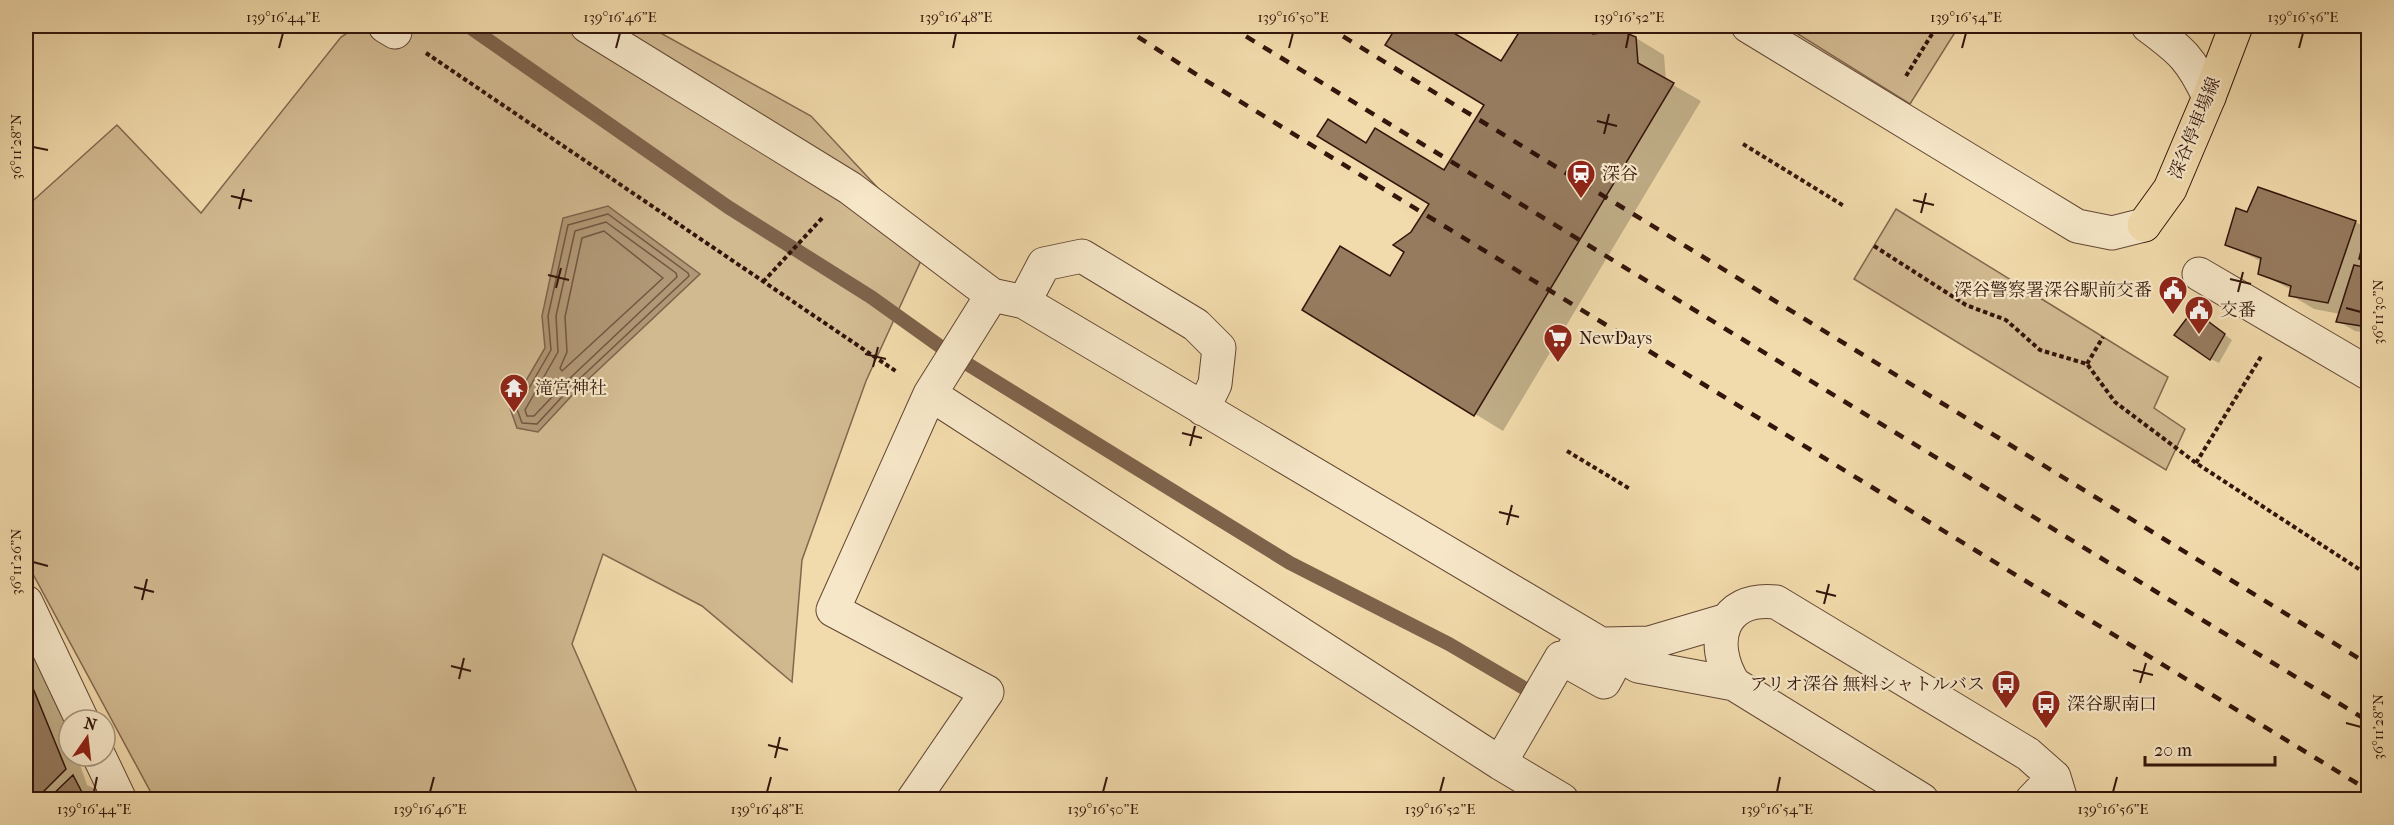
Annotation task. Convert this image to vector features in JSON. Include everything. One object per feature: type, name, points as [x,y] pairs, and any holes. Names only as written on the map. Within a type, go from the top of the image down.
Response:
[{"type":"main road","name":"深谷停車場線","points":[[2144,225],[2170,189],[2236,26]]},
{"type":"street","points":[[587,26],[850,188],[988,303],[1024,302],[1592,636],[1638,666],[1734,684],[1922,800]]},
{"type":"street","points":[[1748,26],[2077,226],[2112,233],[2144,225]]},
{"type":"street","points":[[2148,26],[2182,52],[2197,72],[2209,97]]},
{"type":"street","points":[[1024,302],[1044,264],[1082,256],[1196,325],[1219,348],[1215,384],[1203,409]]},
{"type":"street","points":[[2199,274],[2368,373]]},
{"type":"street","points":[[913,800],[987,692],[833,610],[930,394],[988,303]]},
{"type":"street","points":[[930,394],[1512,779],[1562,800]]},
{"type":"street","points":[[1512,779],[1561,658],[1604,682],[1610,671],[1568,646],[1592,636],[1649,643],[1727,620],[1747,603],[1761,600],[1776,602],[2028,754],[2049,792]]},
{"type":"street","points":[[26,602],[76,708]]},
{"type":"street","points":[[1727,620],[1720,653],[1723,666],[1734,684]]},
{"type":"street","points":[[105,768],[120,800]]},
{"type":"path","points":[[1885,110],[1937,26]]},
{"type":"path","points":[[390,29],[930,394]]},
{"type":"path","points":[[1743,144],[1844,206]]},
{"type":"path","points":[[763,282],[850,188]]},
{"type":"path","points":[[1874,246],[1966,305],[2006,320],[2040,350],[2087,364],[2115,402],[2196,463],[2368,575]]},
{"type":"path","points":[[2087,364],[2103,337]]},
{"type":"path","points":[[2196,463],[2266,349]]},
{"type":"path","points":[[1568,451],[1630,489]]},
{"type":"shaded area","points":[[358,26],[648,26],[811,116],[929,243],[866,381],[802,560],[792,682],[702,606],[603,554],[572,644],[640,799],[155,800],[117,730],[117,708],[105,708],[26,561],[26,207],[117,125],[201,213],[341,37]]},
{"type":"shaded area","points":[[1785,26],[1959,26],[1910,104]]},
{"type":"shaded area","points":[[1896,209],[2168,377],[2154,408],[2185,429],[2166,470],[1854,279]]},
{"type":"water","points":[[608,206],[700,274],[578,389],[538,432],[517,428],[510,408],[545,348],[542,316],[563,218]]},
{"type":"building","points":[[1397,26],[1442,26],[1501,61],[1523,26],[1579,26],[1593,34],[1619,30],[1636,37],[1638,63],[1674,83],[1474,416],[1302,310],[1340,246],[1390,276],[1404,252],[1393,245],[1411,232],[1429,204],[1317,136],[1328,119],[1366,143],[1375,128],[1444,170],[1484,105],[1385,45]]},
{"type":"building","points":[[2258,187],[2356,221],[2328,303],[2289,296],[2291,286],[2258,274],[2261,258],[2225,245],[2236,208],[2247,212]]},
{"type":"building","points":[[2368,227],[2368,261],[2359,259]]},
{"type":"building","points":[[2354,265],[2368,268],[2368,327],[2336,322]]},
{"type":"building","name":"交番","points":[[2193,310],[2225,334],[2210,360],[2174,335]]},
{"type":"building","points":[[26,671],[57,747],[57,768],[66,769],[35,800],[26,800]]},
{"type":"building","points":[[73,775],[86,800],[47,800]]},
{"type":"waterway","points":[[468,26],[728,207],[871,297],[948,352],[1290,563],[1449,644],[1529,691]]},
{"type":"railway","points":[[1121,26],[1205,80],[2368,790]]},
{"type":"railway","points":[[1229,26],[2368,721]]},
{"type":"railway","points":[[1326,26],[2368,664]]},
{"type":"place","name":"深谷","points":[[1581,200]]},
{"type":"place","name":"深谷警察署深谷駅前交番","points":[[2173,316]]},
{"type":"place","name":"交番","points":[[2199,336]]},
{"type":"place","name":"NewDays","points":[[1558,364]]},
{"type":"place","name":"滝宮神社","points":[[514,414]]},
{"type":"place","name":"アリオ深谷 無料シャトルバス","points":[[2006,710]]},
{"type":"place","name":"深谷駅南口","points":[[2046,730]]}]
